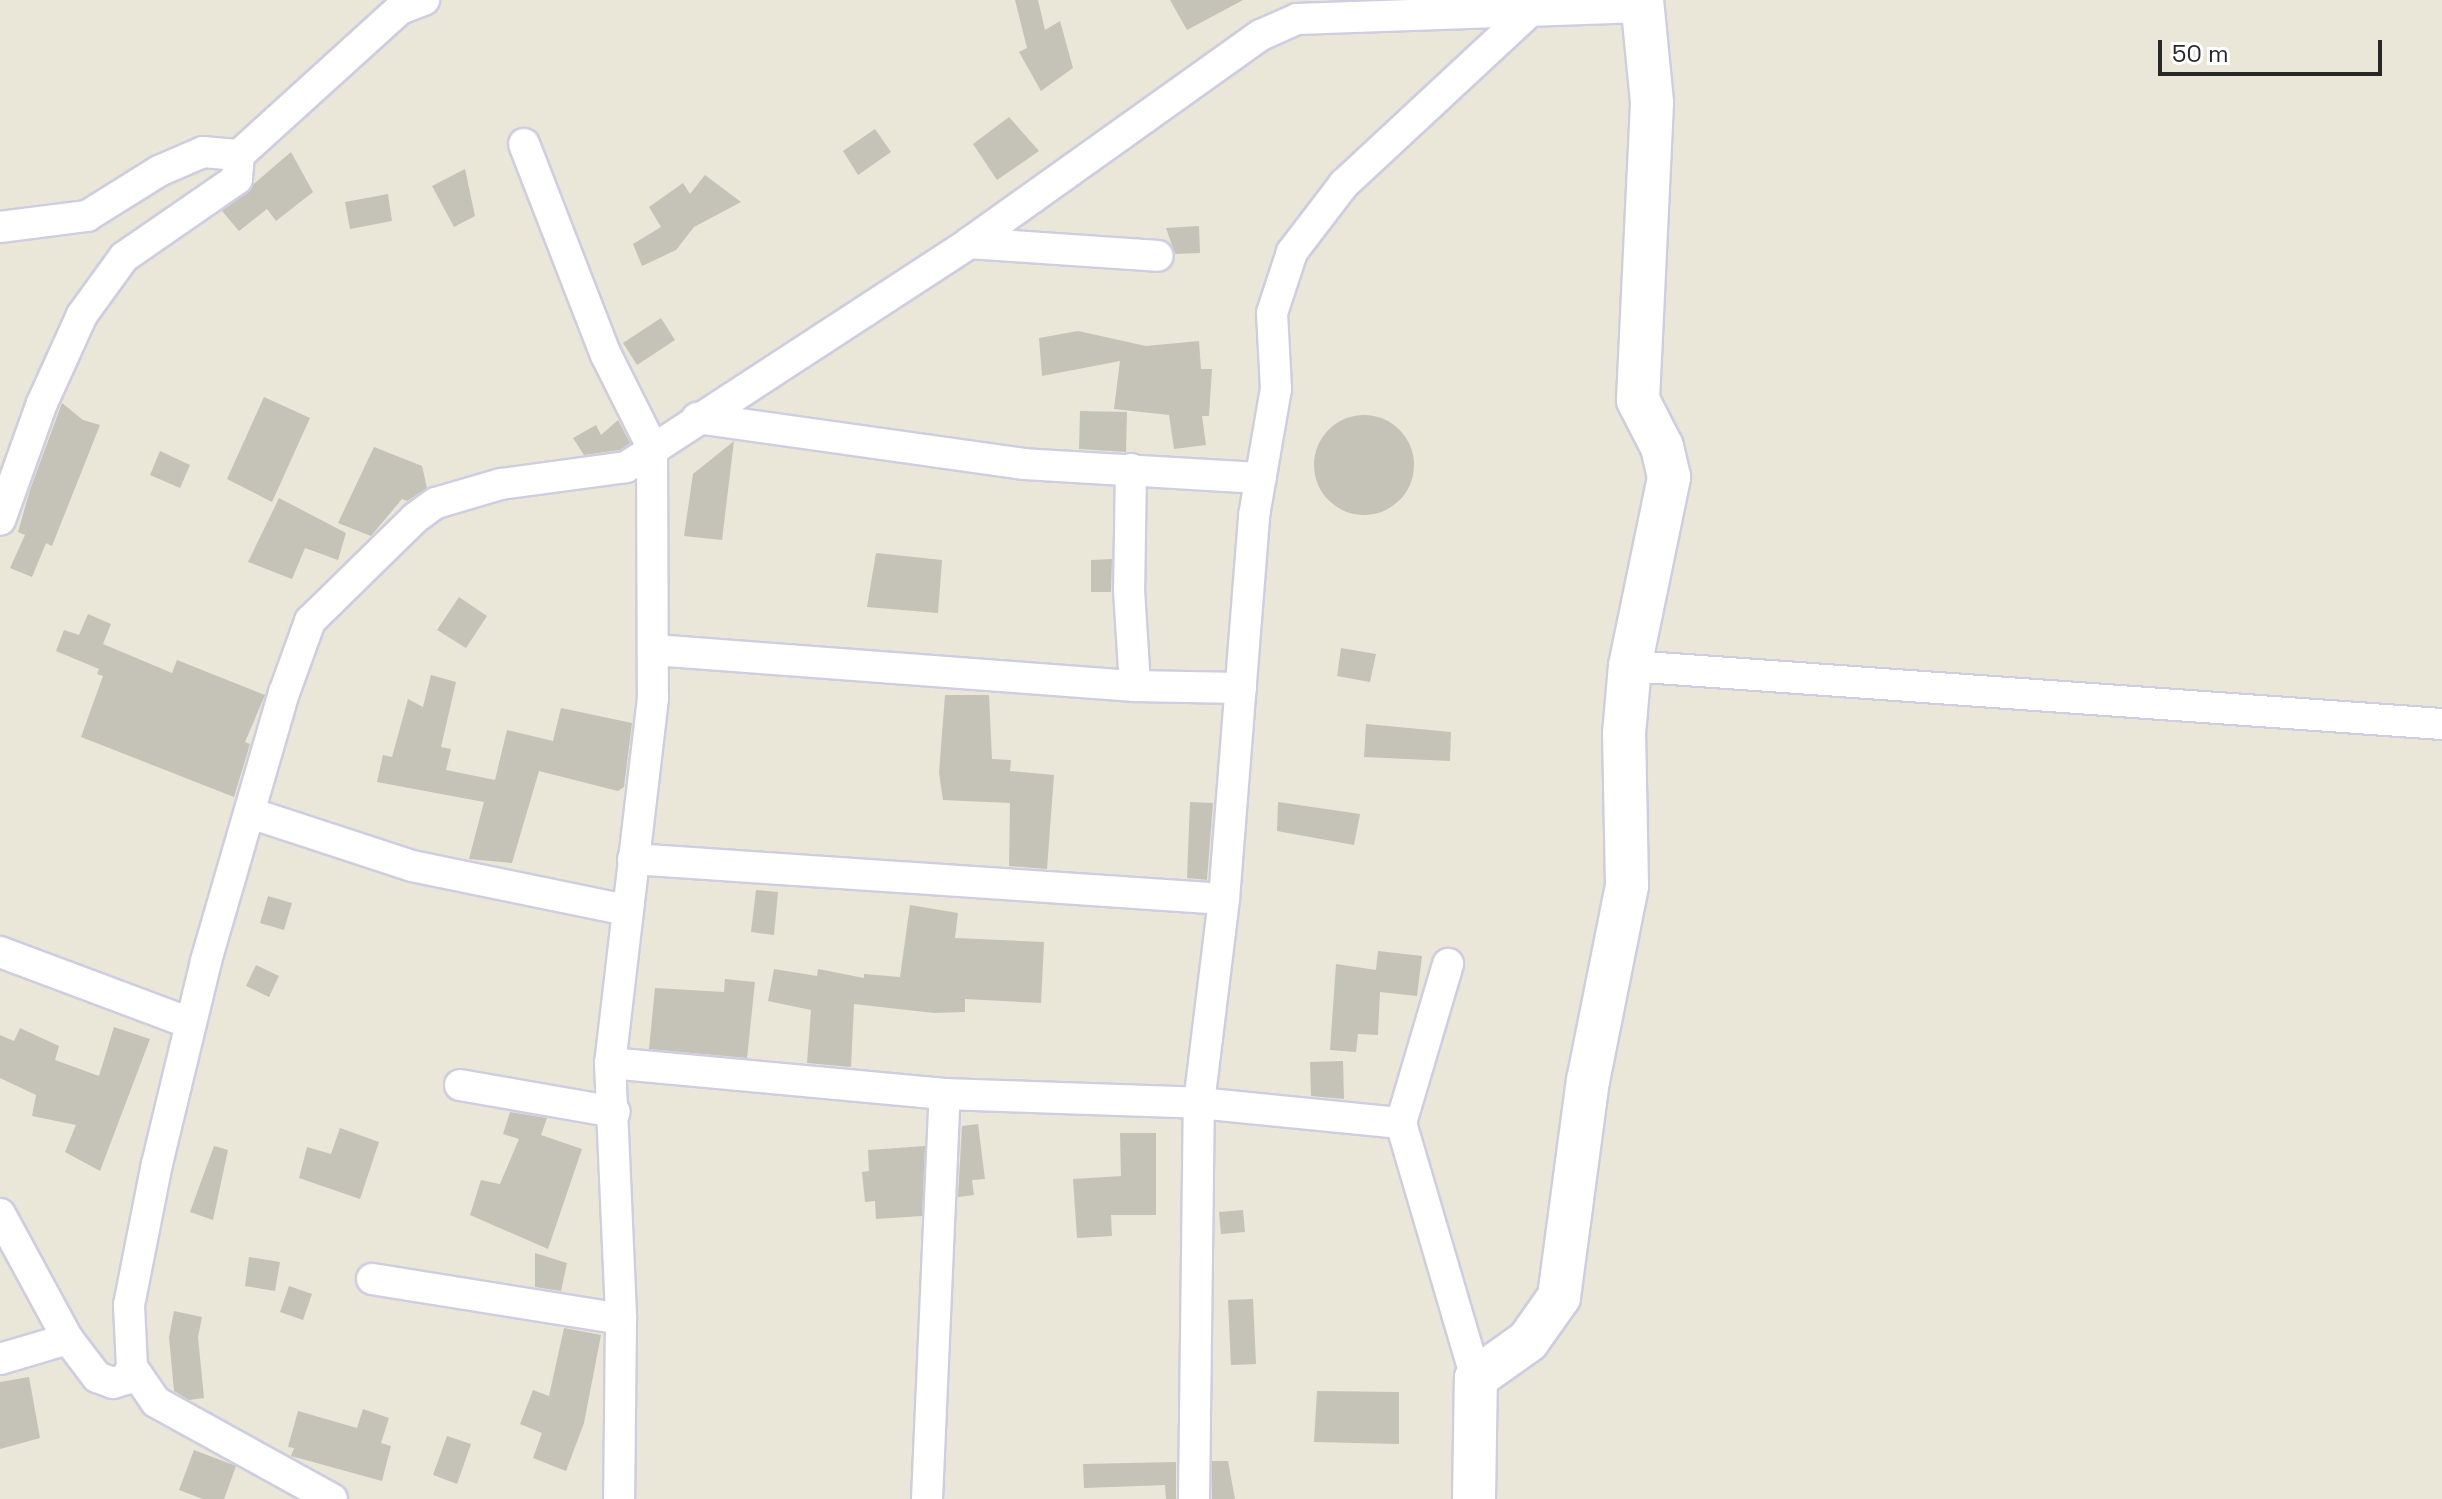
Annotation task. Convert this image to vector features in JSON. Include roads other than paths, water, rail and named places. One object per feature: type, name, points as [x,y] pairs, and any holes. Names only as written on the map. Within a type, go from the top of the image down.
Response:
[{"type":"street","points":[[3,504],[82,315],[124,257],[237,179],[239,155],[389,19],[424,0]]},
{"type":"street","points":[[0,1214],[68,1339],[97,1377],[113,1383],[126,1379],[132,1367],[129,1305],[190,1023],[250,813],[310,621],[362,565],[436,503],[501,484],[626,467],[652,447],[969,243],[1261,35],[1297,19],[1526,15],[1641,4],[1652,102],[1638,400],[1662,447],[1669,477],[1630,666],[1624,734],[1627,886],[1588,1081],[1568,1260],[1559,1297],[1528,1341],[1476,1378]]},
{"type":"street","points":[[1194,1499],[1199,1103],[1224,899],[1244,610],[1276,389],[1272,313],[1292,252],[1344,184],[1526,15]]},
{"type":"street","points":[[524,144],[606,355],[652,447],[654,650],[610,1063],[615,1112],[621,1319],[619,1499]]},
{"type":"street","points":[[0,227],[87,216],[159,171],[203,152],[239,155]]},
{"type":"street","points":[[969,243],[1158,256]]},
{"type":"street","points":[[697,418],[1023,464],[1261,478]]},
{"type":"street","points":[[1131,469],[1129,590],[1135,686]]},
{"type":"street","points":[[654,650],[1135,686],[1241,688]]},
{"type":"street","points":[[1630,666],[2442,724]]},
{"type":"street","points":[[250,813],[412,866],[626,910]]},
{"type":"street","points":[[633,859],[1224,899]]},
{"type":"street","points":[[0,952],[190,1023]]},
{"type":"street","points":[[1448,964],[1401,1123],[1476,1378],[1479,1491]]},
{"type":"street","points":[[610,1063],[945,1094],[1199,1103],[1401,1123]]},
{"type":"street","points":[[460,1085],[615,1112]]},
{"type":"street","points":[[927,1499],[945,1094]]},
{"type":"street","points":[[372,1279],[621,1319]]},
{"type":"street","points":[[0,1359],[68,1339]]},
{"type":"street","points":[[132,1367],[156,1402],[332,1499]]}]
